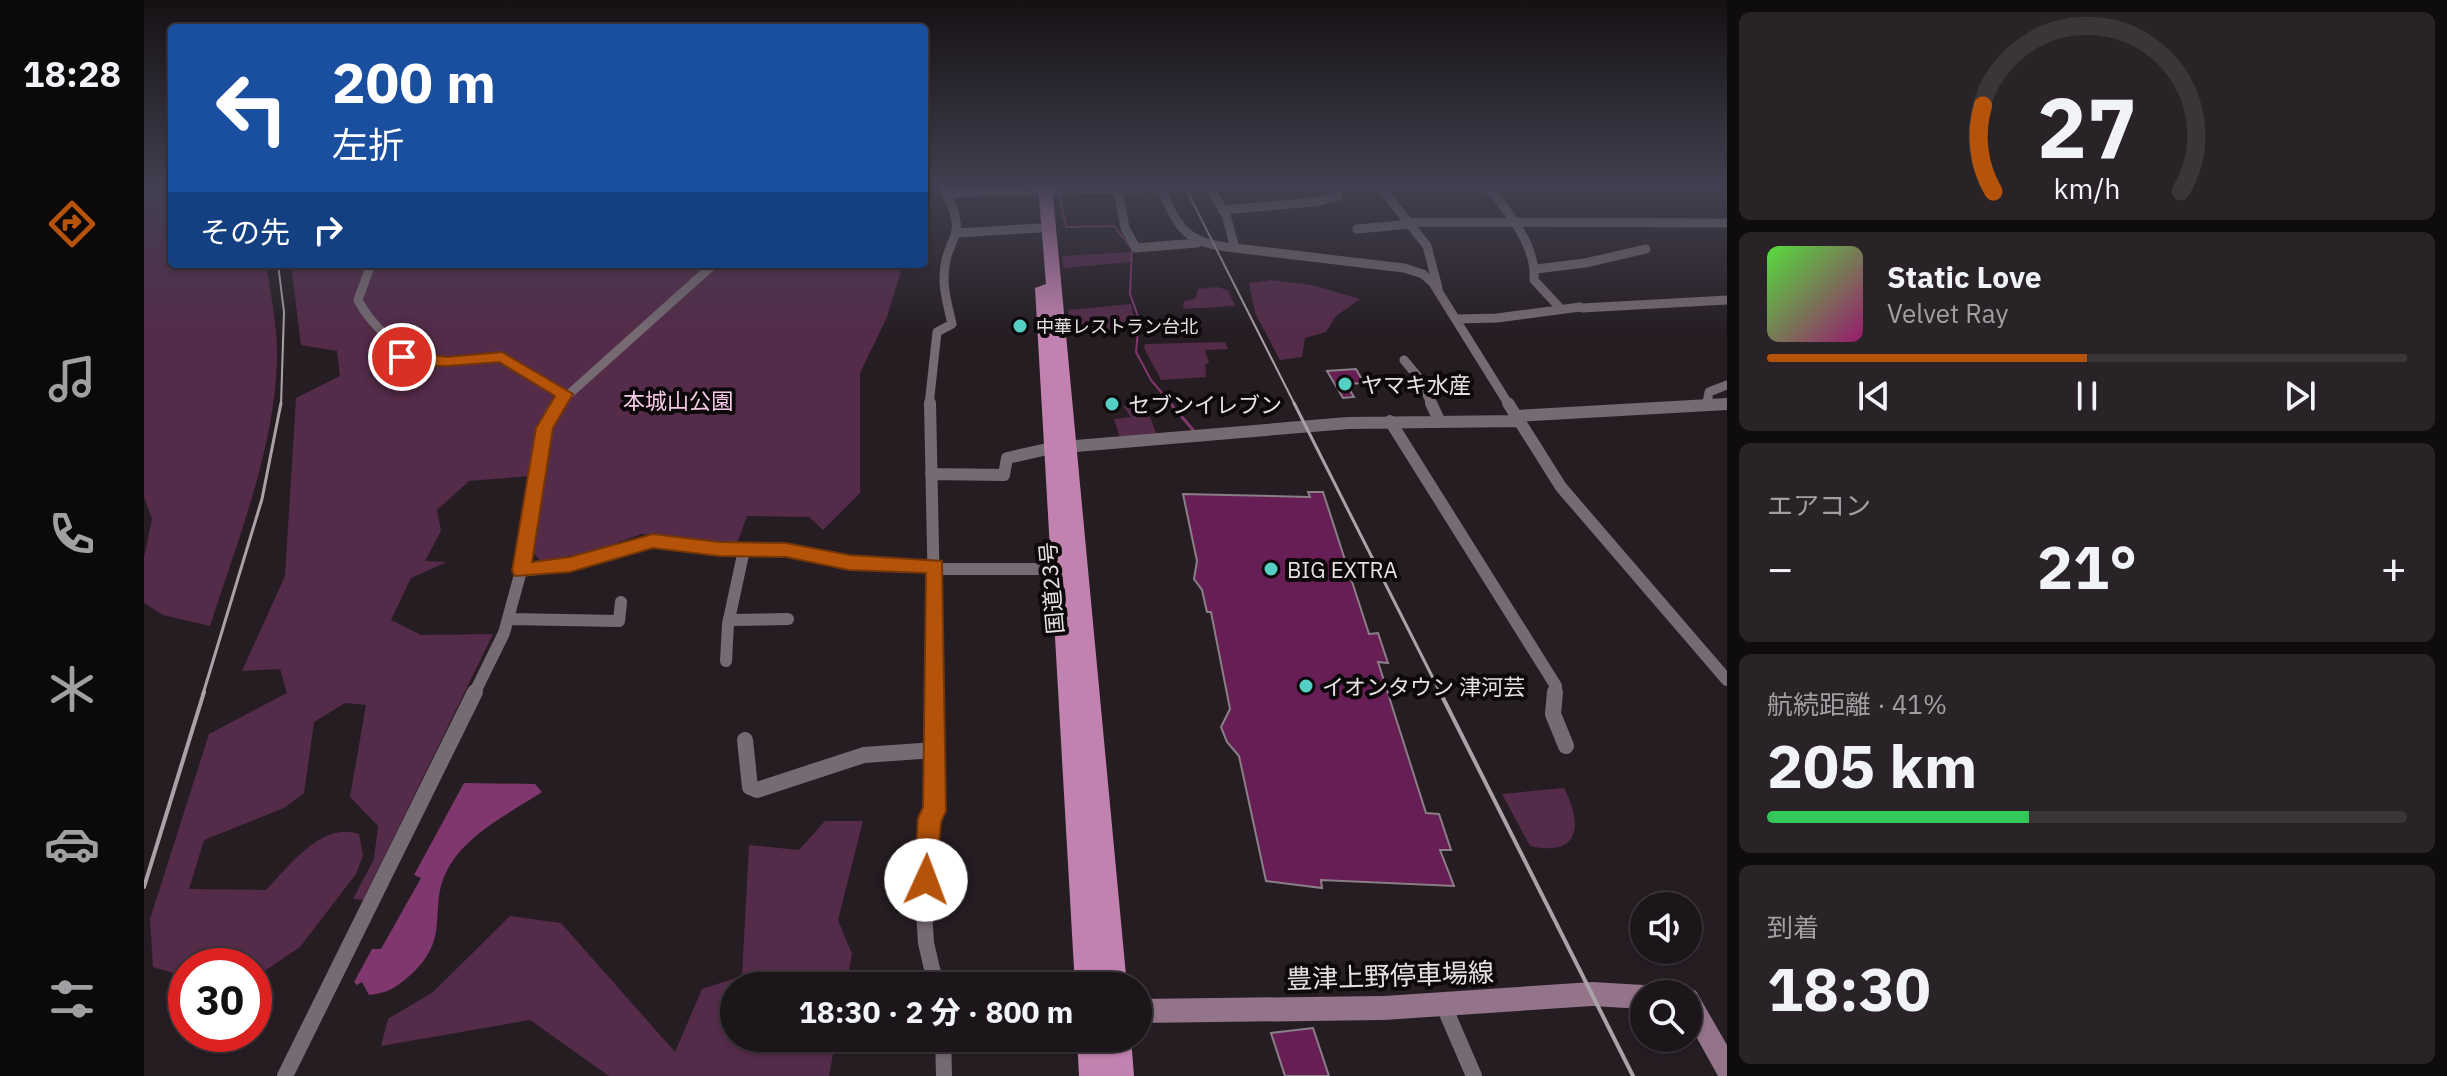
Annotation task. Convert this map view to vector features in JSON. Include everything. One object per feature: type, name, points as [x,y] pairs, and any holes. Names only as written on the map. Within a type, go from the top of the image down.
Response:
[{"type":"highway","name":"国道23号","points":[[1040,235],[1112,972]]},
{"type":"highway","name":"国道23号","points":[[1044,235],[1060,448],[1062,569],[1088,972]]},
{"type":"highway","points":[[1093,1052],[1094,1076]]},
{"type":"highway","points":[[1117,1052],[1119,1076]]},
{"type":"main road","name":"豊津上野停車場線","points":[[1152,1011],[1443,1004],[1592,994],[1630,996]]},
{"type":"main road","points":[[1702,1024],[1727,1069]]},
{"type":"street","points":[[933,972],[926,940],[926,851],[929,818],[935,811],[935,568],[930,362],[937,332],[952,324],[944,282],[946,262],[957,235]]},
{"type":"street","points":[[1128,235],[1136,248],[1197,243],[1423,274],[1439,291],[1561,487],[1727,680]]},
{"type":"street","points":[[1183,235],[1197,243]]},
{"type":"street","points":[[1231,235],[1235,248]]},
{"type":"street","points":[[1419,235],[1427,246],[1439,291]]},
{"type":"street","points":[[1519,235],[1536,269],[1534,280],[1561,309]]},
{"type":"street","points":[[1536,269],[1585,263],[1646,249]]},
{"type":"street","points":[[370,268],[358,300],[368,321],[389,335],[402,357],[412,361],[447,362],[502,357],[542,384],[565,394]]},
{"type":"street","points":[[285,1076],[509,619],[521,571],[545,428],[553,408],[565,394],[709,268]]},
{"type":"street","points":[[1457,319],[1497,318],[1581,307],[1727,300]]},
{"type":"street","points":[[1404,360],[1419,378],[1439,420]]},
{"type":"street","points":[[1707,403],[1709,392],[1727,385]]},
{"type":"street","points":[[931,474],[1004,475],[1007,458],[1060,448],[1390,421],[1518,418],[1655,410],[1707,403],[1725,405]]},
{"type":"street","points":[[1390,421],[1556,686],[1553,714],[1566,746]]},
{"type":"street","points":[[521,571],[570,565],[647,541],[744,550],[786,550],[849,563],[935,568],[1062,569]]},
{"type":"street","points":[[726,661],[729,620],[744,550]]},
{"type":"street","points":[[509,619],[619,621],[621,602]]},
{"type":"street","points":[[729,620],[788,619]]},
{"type":"street","points":[[745,740],[748,780],[750,787],[757,790],[864,755],[935,750]]},
{"type":"street","points":[[1443,1004],[1474,1076]]},
{"type":"street","points":[[943,1052],[944,1076]]},
{"type":"green space","points":[[144,235],[168,235],[168,268],[267,268],[276,337],[274,395],[262,462],[210,626],[163,615],[144,603],[144,557],[152,519],[144,497]]},
{"type":"green space","points":[[1131,252],[1131,262],[1064,268],[1062,256]]},
{"type":"green space","name":"本城山公園","points":[[291,268],[902,268],[887,317],[860,373],[860,493],[823,530],[809,517],[747,516],[737,544],[642,534],[588,553],[540,561],[533,552],[542,475],[469,481],[437,510],[441,531],[425,561],[447,562],[411,578],[391,620],[421,635],[493,634],[363,900],[353,899],[374,859],[378,826],[350,797],[366,705],[345,703],[314,722],[304,793],[284,808],[204,840],[189,889],[266,890],[296,858],[320,839],[345,832],[359,834],[363,856],[356,874],[300,947],[272,966],[272,948],[168,948],[168,972],[153,967],[150,919],[209,734],[287,693],[280,669],[242,671],[285,576],[296,398],[340,376],[337,351],[301,345]]},
{"type":"green space","points":[[1271,280],[1312,285],[1360,299],[1336,316],[1326,332],[1305,338],[1302,357],[1280,360],[1255,313],[1249,283]]},
{"type":"green space","points":[[1217,287],[1228,290],[1235,306],[1183,309],[1184,301],[1195,299],[1198,289]]},
{"type":"green space","points":[[1131,304],[1136,328],[1070,334],[1068,310]]},
{"type":"green space","points":[[1225,342],[1228,349],[1205,350],[1209,363],[1205,364],[1206,377],[1161,380],[1144,348],[1145,344]]},
{"type":"green space","points":[[1145,404],[1157,435],[1120,438],[1114,419],[1131,417],[1123,406]]},
{"type":"green space","points":[[1564,788],[1574,814],[1573,835],[1559,847],[1530,846],[1502,794]]},
{"type":"green space","points":[[825,821],[863,821],[838,920],[852,954],[849,972],[742,972],[749,845],[799,850]]},
{"type":"green space","points":[[510,916],[561,923],[675,1052],[702,989],[720,983],[720,1052],[833,1052],[829,1076],[609,1076],[530,1020],[381,1046],[388,1019],[433,992]]},
{"type":"shaded area","points":[[464,783],[535,784],[542,792],[492,824],[458,853],[439,895],[431,949],[422,963],[394,988],[369,995],[362,982],[357,985],[354,982],[372,949],[381,949],[421,878],[414,875]]},
{"type":"building","name":"ヤマキ水産","points":[[1356,369],[1364,383],[1346,384],[1354,397],[1343,398],[1327,371]]},
{"type":"building","name":"イオンタウン 津河芸","points":[[1308,492],[1323,492],[1369,634],[1378,633],[1388,663],[1378,662],[1426,813],[1439,814],[1451,850],[1440,850],[1454,886],[1321,880],[1322,888],[1266,881],[1239,756],[1227,742],[1221,727],[1230,709],[1211,612],[1207,612],[1202,590],[1194,579],[1197,561],[1183,494],[1310,497]]},
{"type":"building","points":[[1313,1028],[1329,1076],[1285,1076],[1271,1033]]},
{"type":"waterway","points":[[1121,235],[1132,249],[1130,294],[1139,319],[1136,352],[1151,380],[1172,405]]},
{"type":"waterway","points":[[1170,403],[1194,431]]},
{"type":"railway","points":[[1209,235],[1295,405]]},
{"type":"railway","points":[[278,268],[284,312],[281,405]]},
{"type":"railway","points":[[203,694],[262,499],[281,403]]},
{"type":"railway","points":[[1294,403],[1441,694]]},
{"type":"railway","points":[[144,887],[204,692]]},
{"type":"railway","points":[[1440,692],[1633,1076]]},
{"type":"place","name":"中華レストラン台北","points":[[1020,326]]},
{"type":"place","name":"ヤマキ水産","points":[[1345,384]]},
{"type":"place","name":"セブンイレブン","points":[[1112,404]]},
{"type":"place","name":"BIG EXTRA","points":[[1271,569]]},
{"type":"place","name":"イオンタウン 津河芸","points":[[1306,686]]},
{"type":"route","points":[[402,357],[412,361],[447,362],[502,357],[542,384],[565,394],[553,408],[545,428],[521,571],[570,565],[633,544],[653,541],[719,549],[786,550],[849,563],[935,566],[935,811],[929,818],[926,880]]}]
